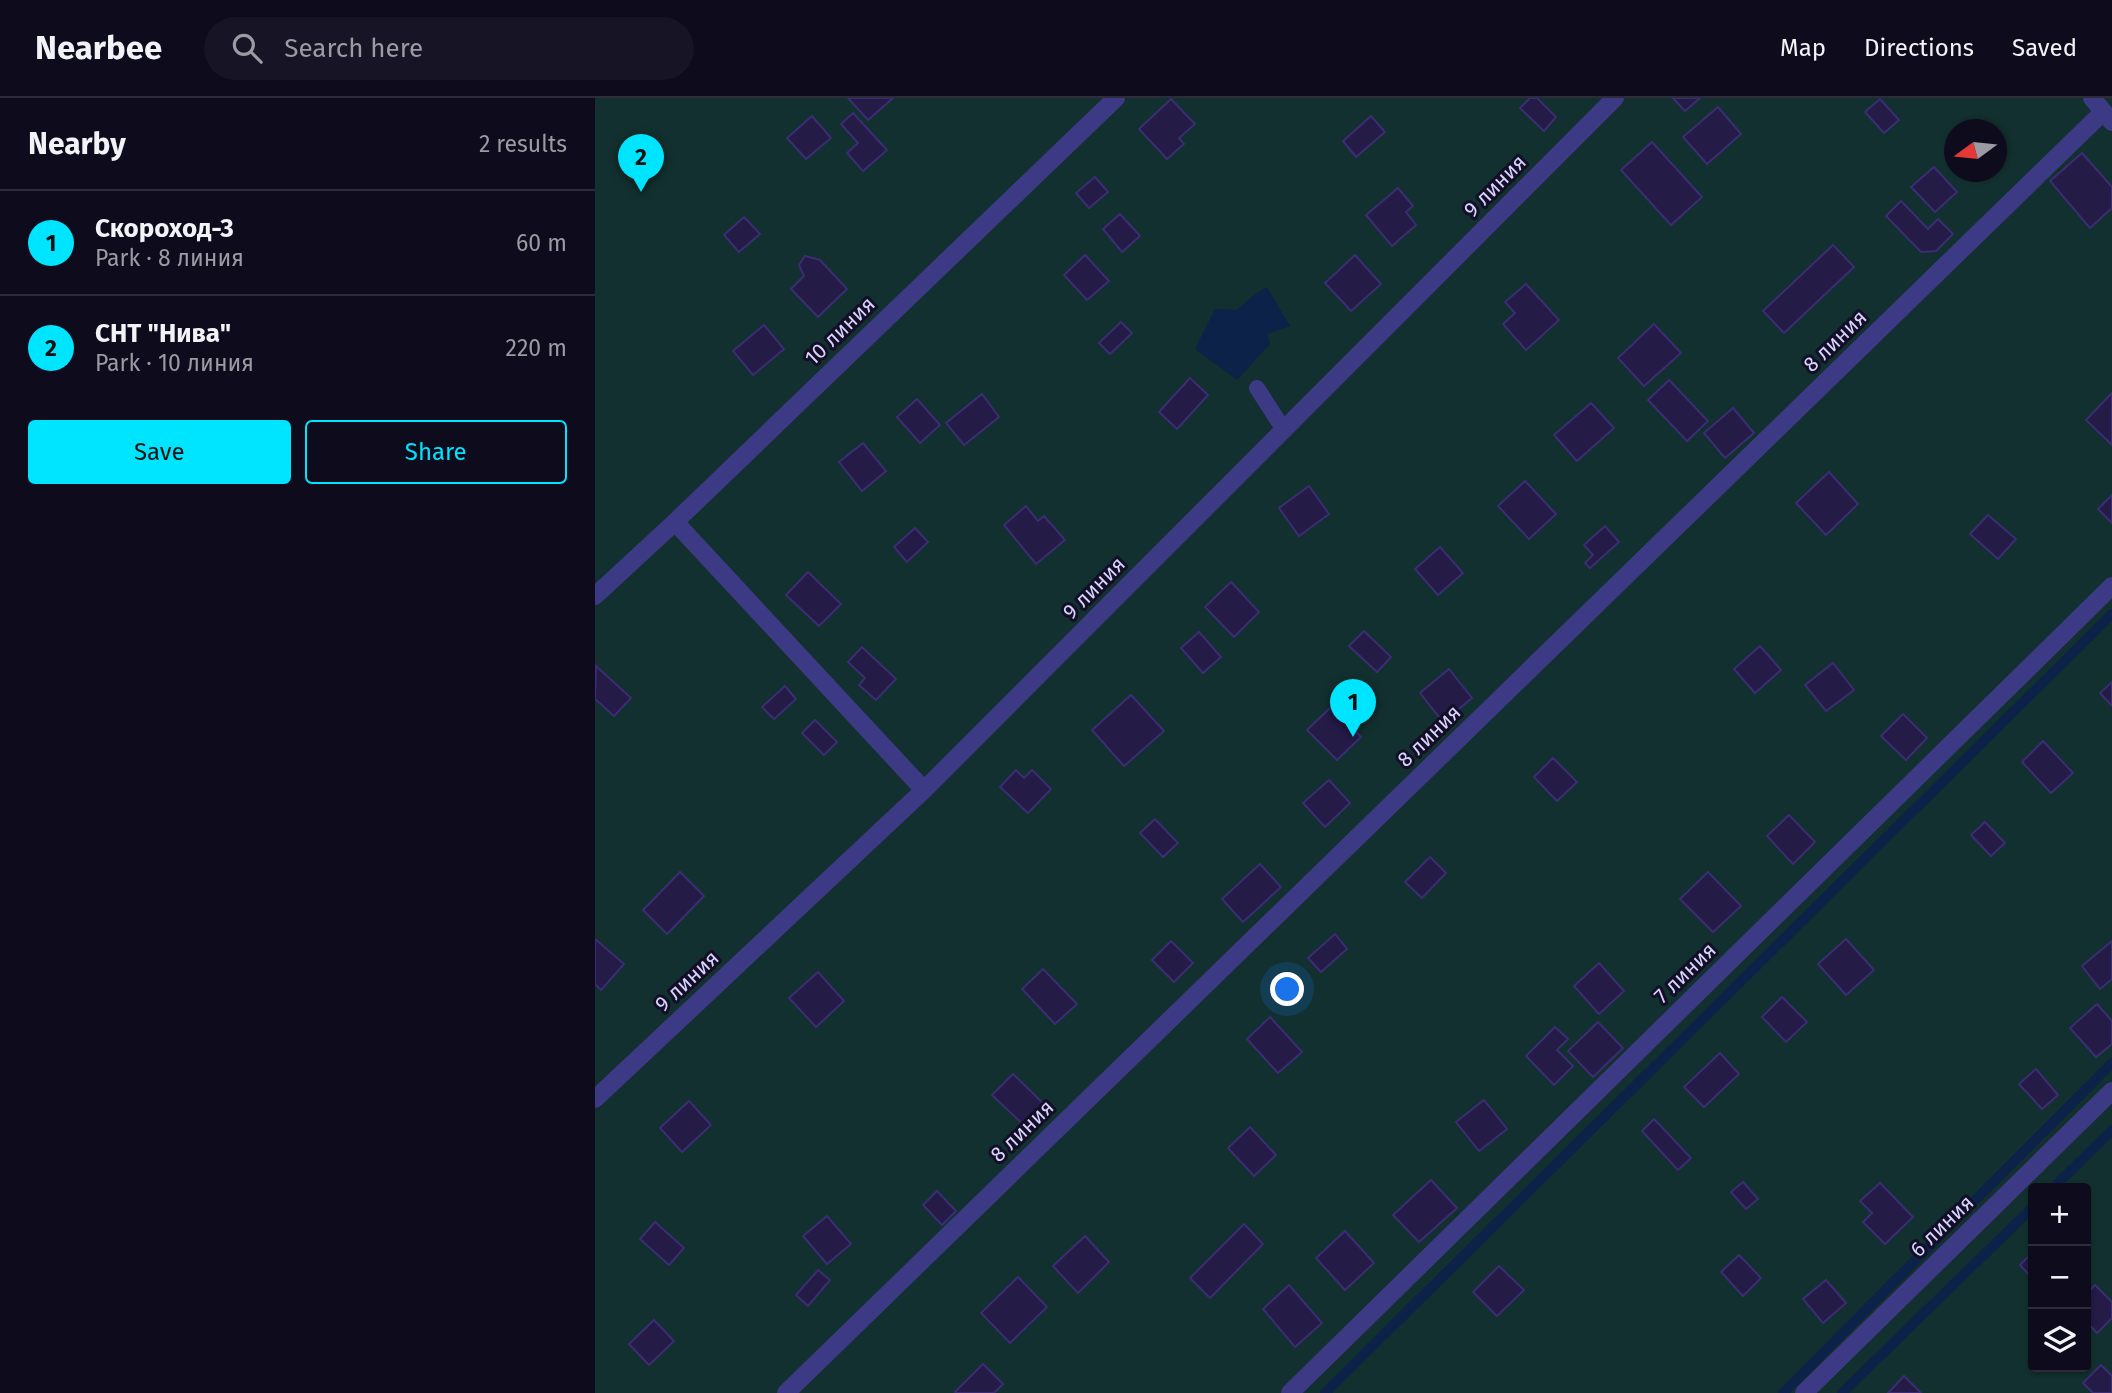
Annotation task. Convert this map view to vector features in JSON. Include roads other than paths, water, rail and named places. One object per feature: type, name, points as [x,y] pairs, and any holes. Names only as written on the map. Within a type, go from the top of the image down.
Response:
[{"type":"street","name":"10 линия","points":[[595,596],[1116,98]]},
{"type":"street","name":"9 линия","points":[[595,1099],[924,790],[1615,98]]},
{"type":"street","name":"8 линия","points":[[786,1393],[2102,110]]},
{"type":"street","points":[[675,522],[924,790]]},
{"type":"street","name":"7 линия","points":[[1290,1393],[2112,586]]},
{"type":"street","name":"6 линия","points":[[1804,1393],[2112,1091]]},
{"type":"lane","points":[[1257,388],[1284,430]]},
{"type":"water","points":[[1267,287],[1290,326],[1267,334],[1270,344],[1237,380],[1195,349],[1215,309],[1237,310]]},
{"type":"waterway","points":[[1325,1393],[2112,614]]},
{"type":"waterway","points":[[1783,1393],[2112,1063]]},
{"type":"waterway","points":[[2058,1183],[2112,1130]]},
{"type":"waterway","points":[[1842,1393],[2028,1212]]},
{"type":"place","name":"СНТ \"Нива\"","points":[[641,192]]},
{"type":"place","name":"Скороход-3","points":[[1353,737]]}]
